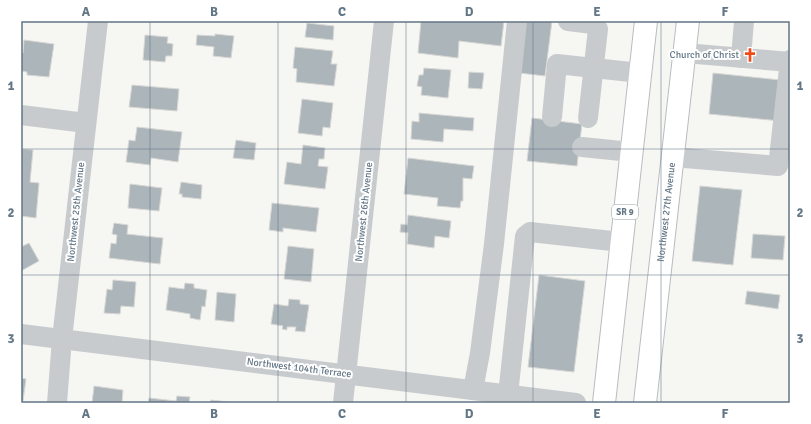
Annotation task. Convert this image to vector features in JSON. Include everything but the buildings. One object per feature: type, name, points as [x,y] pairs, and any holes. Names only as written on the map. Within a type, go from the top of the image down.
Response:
[{"type":"main road","name":"SR 9","points":[[604,403],[646,21]]},
{"type":"main road","name":"Northwest 27th Avenue","points":[[645,403],[688,21]]},
{"type":"street","name":"Northwest 25th Avenue","points":[[57,403],[62,339],[98,21]]},
{"type":"street","name":"Northwest 26th Avenue","points":[[343,403],[384,21]]},
{"type":"street","points":[[473,390],[480,353],[494,244],[517,21]]},
{"type":"street","points":[[568,21],[593,24],[598,29],[588,118]]},
{"type":"street","points":[[741,58],[744,21]]},
{"type":"street","points":[[673,157],[778,166],[790,61],[685,53]]},
{"type":"street","points":[[552,117],[557,64],[640,73]]},
{"type":"street","points":[[21,115],[86,123]]},
{"type":"street","points":[[582,147],[631,152]]},
{"type":"street","points":[[508,395],[525,236],[530,232],[621,242]]},
{"type":"street","name":"Northwest 104th Terrace","points":[[21,334],[576,403]]},
{"type":"place","name":"Church of Christ","points":[[750,55]]}]
